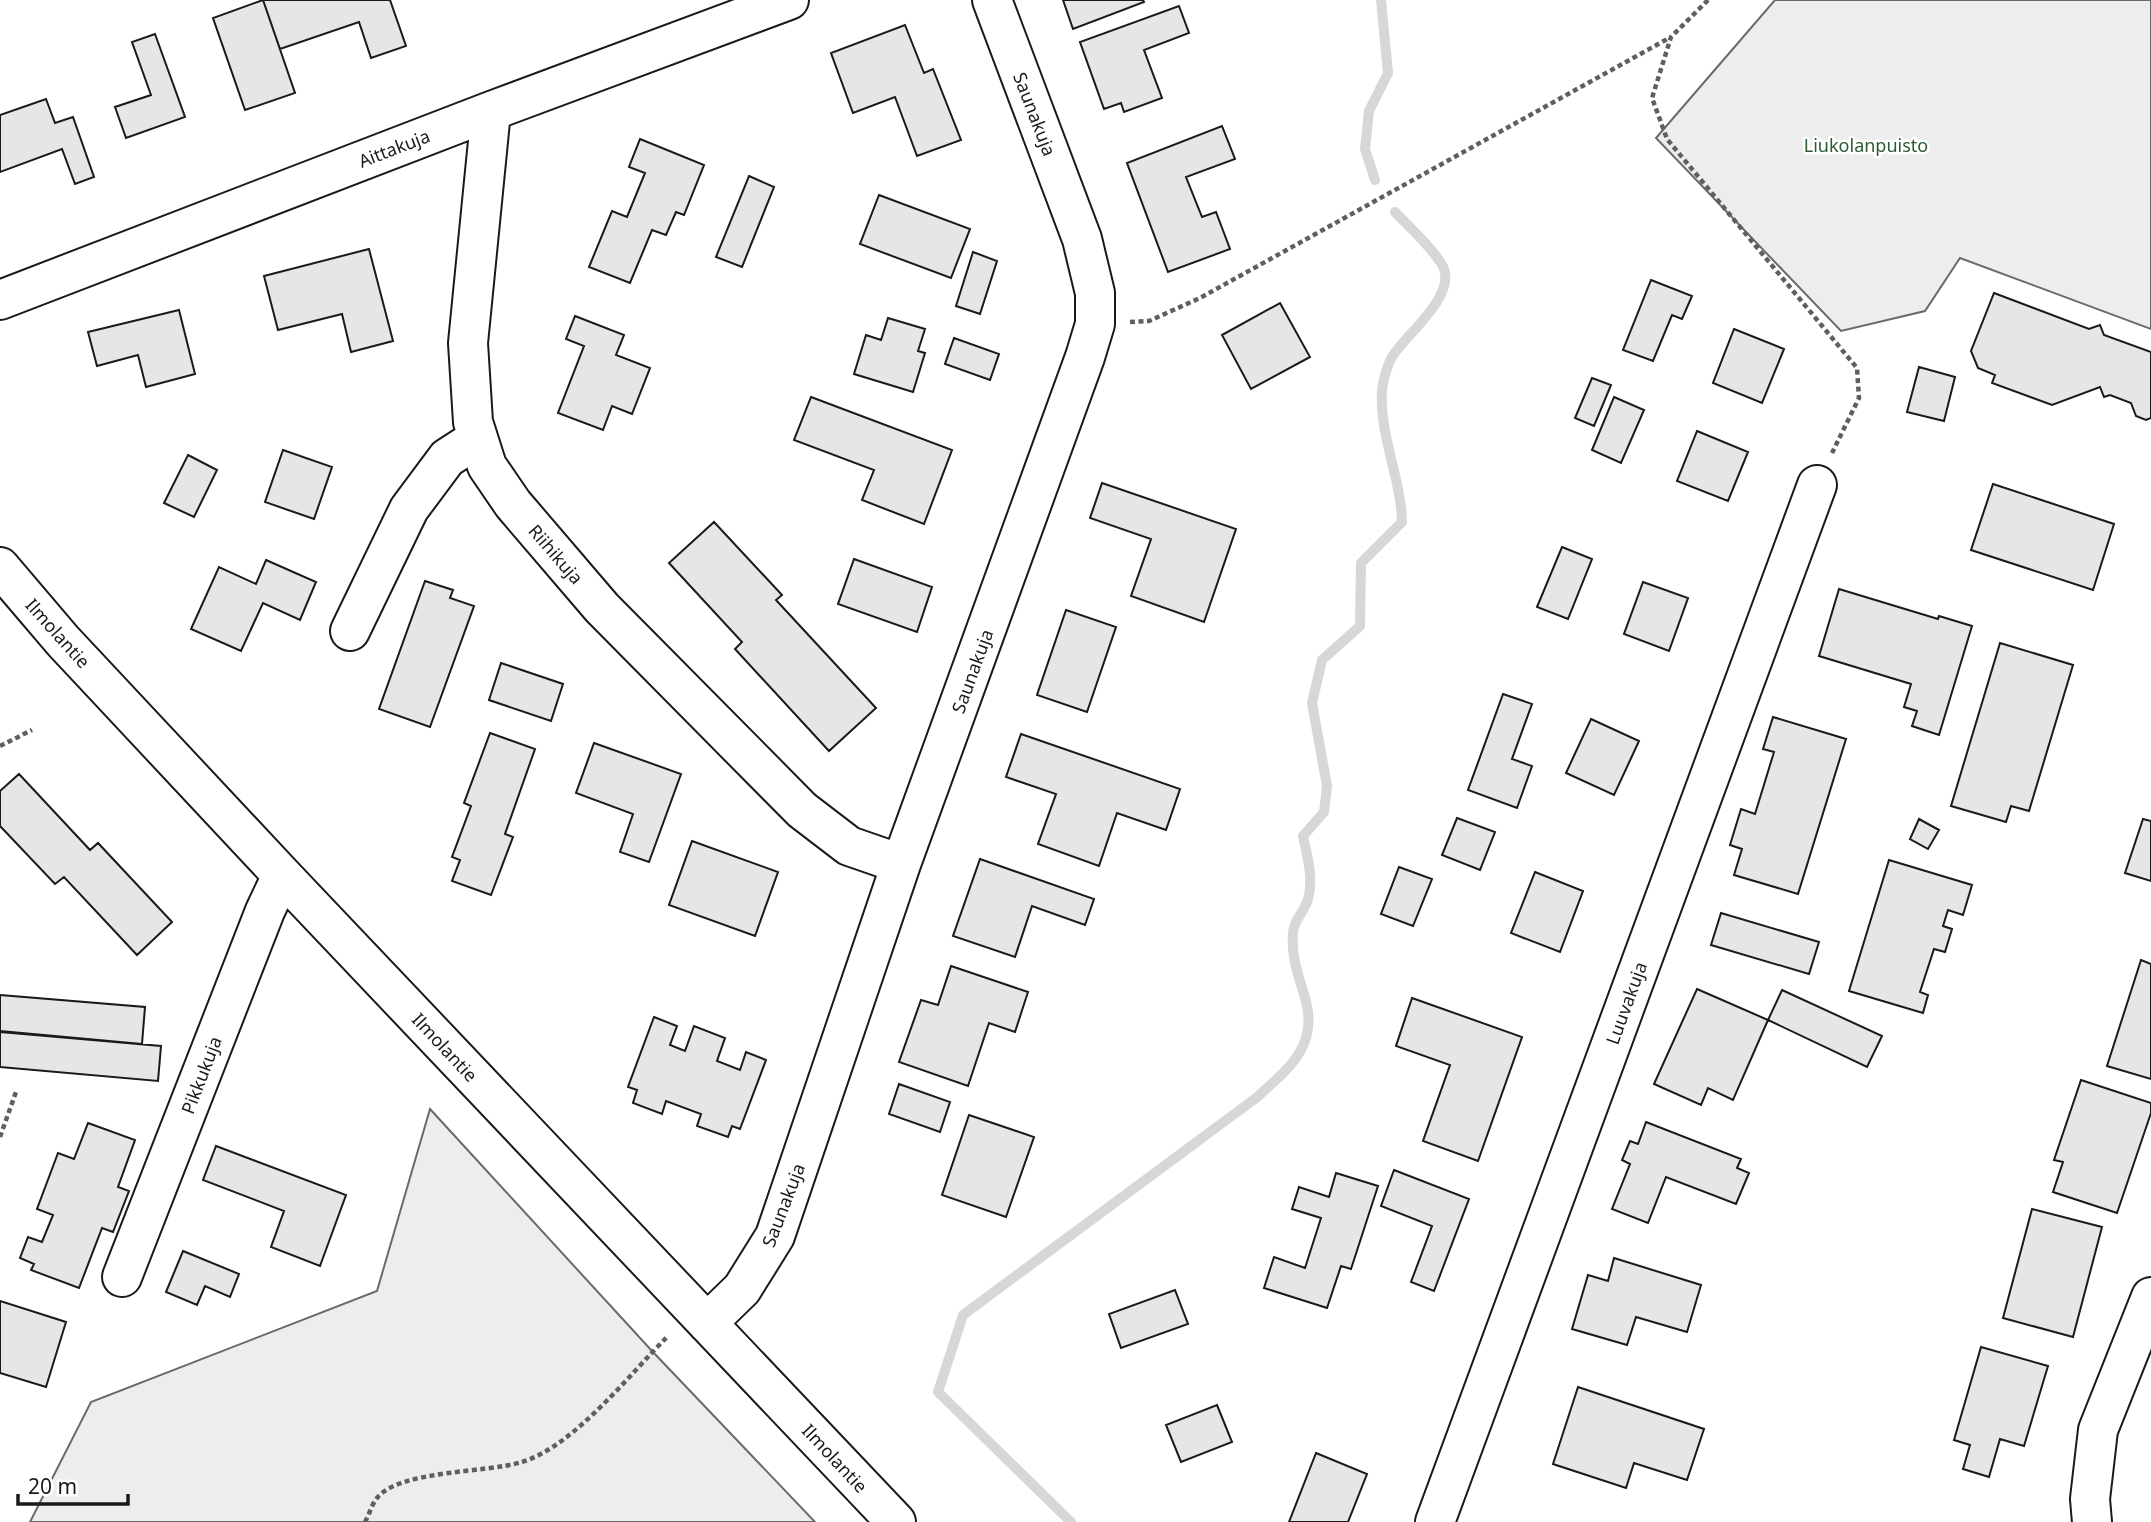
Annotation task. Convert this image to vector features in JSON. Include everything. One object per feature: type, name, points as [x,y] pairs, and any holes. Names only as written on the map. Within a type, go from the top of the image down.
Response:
[{"type":"street","name":"Aittakuja","points":[[0,300],[491,111],[789,0]]},
{"type":"street","name":"Saunakuja","points":[[707,1323],[743,1289],[775,1236],[901,864],[1095,324],[1096,293],[1082,239],[992,0]]},
{"type":"street","name":"Riihikuja","points":[[491,111],[468,343],[473,422],[487,466],[513,504],[621,627],[802,810],[849,846],[901,864]]},
{"type":"street","points":[[350,631],[409,509],[447,458],[478,438]]},
{"type":"street","name":"Luuvakuja","points":[[1436,1522],[1817,485]]},
{"type":"street","name":"Ilmolantie","points":[[0,567],[63,641],[282,875],[896,1522]]},
{"type":"street","name":"Pikkukuja","points":[[122,1278],[265,911],[282,875]]},
{"type":"street","points":[[2092,1522],[2091,1499],[2098,1430],[2151,1297]]},
{"type":"path","points":[[1095,324],[1149,321],[1200,299],[1671,37],[1708,0]]},
{"type":"path","points":[[1671,37],[1652,98],[1667,139],[1857,369],[1859,398],[1817,485]]},
{"type":"path","points":[[0,746],[32,730]]},
{"type":"path","points":[[0,1137],[17,1089]]},
{"type":"path","points":[[365,1522],[378,1497],[403,1480],[521,1462],[555,1448],[668,1336]]},
{"type":"shaded area","name":"Liukolanpuisto","points":[[1775,0],[2151,0],[2151,329],[1960,258],[1925,311],[1841,331],[1656,138]]},
{"type":"shaded area","points":[[430,1109],[652,1351],[815,1522],[30,1522],[91,1402],[377,1291]]},
{"type":"building","points":[[263,0],[390,0],[406,46],[371,58],[359,22],[280,49]]},
{"type":"building","points":[[263,0],[295,93],[245,110],[213,18]]},
{"type":"building","points":[[1063,0],[1143,0],[1144,2],[1073,29]]},
{"type":"building","points":[[1179,6],[1189,33],[1144,50],[1162,98],[1124,112],[1121,103],[1104,109],[1080,42]]},
{"type":"building","points":[[905,25],[924,73],[933,69],[961,140],[917,156],[895,97],[853,113],[831,53]]},
{"type":"building","points":[[155,34],[185,117],[126,138],[115,107],[151,95],[132,42]]},
{"type":"building","points":[[46,99],[55,123],[73,117],[94,177],[75,184],[62,149],[0,172],[0,115]]},
{"type":"building","points":[[1222,126],[1235,159],[1186,177],[1202,217],[1216,212],[1230,249],[1168,272],[1127,163]]},
{"type":"building","points":[[640,139],[704,165],[684,215],[676,212],[666,235],[652,230],[630,283],[589,267],[612,211],[627,217],[645,173],[629,167]]},
{"type":"building","points":[[749,176],[774,187],[742,267],[716,257]]},
{"type":"building","points":[[879,195],[970,229],[951,278],[860,244]]},
{"type":"building","points":[[369,249],[393,341],[351,352],[342,314],[278,330],[264,276]]},
{"type":"building","points":[[973,252],[997,261],[980,314],[956,306]]},
{"type":"building","points":[[1651,280],[1692,296],[1682,319],[1672,315],[1653,361],[1623,350]]},
{"type":"building","points":[[1994,293],[2089,329],[2100,325],[2104,335],[2151,352],[2151,418],[2146,420],[2136,416],[2131,403],[2110,395],[2104,397],[2100,387],[2052,405],[1992,383],[1995,375],[1978,368],[1971,351]]},
{"type":"building","points":[[1280,303],[1310,357],[1251,389],[1222,335]]},
{"type":"building","points":[[179,310],[195,374],[146,387],[138,355],[97,366],[88,332]]},
{"type":"building","points":[[575,316],[624,335],[616,355],[650,368],[632,414],[612,406],[603,430],[558,413],[584,346],[566,339]]},
{"type":"building","points":[[888,318],[925,329],[918,351],[925,353],[913,392],[854,374],[866,335],[881,340]]},
{"type":"building","points":[[1734,329],[1784,349],[1762,403],[1713,383]]},
{"type":"building","points":[[954,338],[999,354],[990,380],[945,364]]},
{"type":"building","points":[[1919,367],[1955,377],[1944,421],[1907,412]]},
{"type":"building","points":[[1592,378],[1611,385],[1594,426],[1575,418]]},
{"type":"building","points":[[811,397],[952,450],[924,524],[862,500],[874,470],[794,440]]},
{"type":"building","points":[[1614,397],[1644,410],[1621,463],[1592,450]]},
{"type":"building","points":[[1697,431],[1748,452],[1728,501],[1677,481]]},
{"type":"building","points":[[283,450],[332,467],[314,519],[265,502]]},
{"type":"building","points":[[188,455],[217,470],[194,517],[164,503]]},
{"type":"building","points":[[1102,483],[1236,529],[1204,622],[1131,596],[1151,539],[1090,518]]},
{"type":"building","points":[[1993,484],[2114,524],[2093,590],[1971,550]]},
{"type":"building","points":[[714,522],[782,595],[776,600],[876,708],[829,751],[735,649],[742,642],[669,563]]},
{"type":"building","points":[[1562,547],[1592,559],[1568,619],[1537,607]]},
{"type":"building","points":[[854,559],[932,587],[917,632],[838,604]]},
{"type":"building","points":[[266,560],[316,582],[300,620],[263,603],[241,651],[191,629],[219,567],[256,584]]},
{"type":"building","points":[[425,581],[453,590],[450,598],[474,606],[430,727],[379,709]]},
{"type":"building","points":[[1643,582],[1688,598],[1669,651],[1624,634]]},
{"type":"building","points":[[1839,589],[1938,619],[1939,616],[1972,626],[1939,735],[1912,726],[1917,711],[1904,707],[1911,684],[1819,656]]},
{"type":"building","points":[[1066,610],[1116,627],[1087,712],[1037,695]]},
{"type":"building","points":[[2000,643],[2073,665],[2029,811],[2011,806],[2006,822],[1951,806]]},
{"type":"building","points":[[501,663],[563,684],[551,721],[489,700]]},
{"type":"building","points":[[1503,694],[1532,704],[1512,759],[1532,766],[1517,808],[1468,790]]},
{"type":"building","points":[[1773,717],[1846,739],[1798,894],[1734,875],[1742,849],[1730,845],[1741,809],[1755,814],[1774,752],[1763,749]]},
{"type":"building","points":[[1591,719],[1639,741],[1614,795],[1566,773]]},
{"type":"building","points":[[490,733],[535,749],[505,834],[513,837],[491,895],[452,881],[460,860],[452,857],[471,806],[464,803]]},
{"type":"building","points":[[1021,734],[1180,789],[1166,830],[1117,813],[1099,866],[1038,844],[1056,794],[1006,777]]},
{"type":"building","points":[[594,743],[681,774],[649,862],[620,852],[633,814],[576,793]]},
{"type":"building","points":[[19,774],[90,850],[98,843],[172,922],[137,955],[64,877],[55,884],[0,826],[0,791]]},
{"type":"building","points":[[1457,818],[1495,832],[1480,870],[1442,855]]},
{"type":"building","points":[[1919,819],[1939,830],[1928,849],[1910,839]]},
{"type":"building","points":[[2143,819],[2151,821],[2151,881],[2125,873]]},
{"type":"building","points":[[692,841],[778,872],[755,936],[669,905]]},
{"type":"building","points":[[980,859],[1094,899],[1085,925],[1032,906],[1015,957],[953,936]]},
{"type":"building","points":[[1889,860],[1972,885],[1963,915],[1948,910],[1943,926],[1952,929],[1945,952],[1934,949],[1920,992],[1928,995],[1923,1013],[1849,991]]},
{"type":"building","points":[[1399,867],[1432,879],[1413,926],[1381,914]]},
{"type":"building","points":[[1535,872],[1583,891],[1560,952],[1511,933]]},
{"type":"building","points":[[1721,913],[1819,942],[1809,974],[1711,945]]},
{"type":"building","points":[[2141,960],[2151,964],[2151,1079],[2107,1066]]},
{"type":"building","points":[[951,966],[1028,992],[1015,1032],[989,1023],[968,1086],[899,1062],[921,1000],[938,1005]]},
{"type":"building","points":[[1697,989],[1768,1020],[1733,1100],[1708,1088],[1701,1105],[1654,1084]]},
{"type":"building","points":[[1782,990],[1882,1036],[1867,1067],[1768,1020]]},
{"type":"building","points":[[0,995],[145,1007],[142,1044],[0,1031]]},
{"type":"building","points":[[1412,998],[1522,1037],[1478,1161],[1423,1141],[1450,1065],[1396,1046]]},
{"type":"building","points":[[654,1017],[677,1026],[670,1045],[685,1051],[694,1026],[725,1038],[717,1061],[740,1070],[746,1052],[766,1060],[740,1129],[732,1126],[728,1137],[697,1126],[701,1114],[666,1101],[662,1114],[633,1103],[637,1090],[628,1087]]},
{"type":"building","points":[[0,1032],[161,1046],[158,1081],[0,1067]]},
{"type":"building","points":[[2081,1080],[2151,1103],[2151,1113],[2117,1213],[2053,1192],[2063,1162],[2054,1160]]},
{"type":"building","points":[[899,1084],[950,1102],[940,1132],[889,1114]]},
{"type":"building","points":[[969,1115],[1034,1137],[1006,1217],[942,1195]]},
{"type":"building","points":[[1646,1122],[1741,1159],[1737,1168],[1749,1173],[1736,1204],[1666,1177],[1648,1223],[1612,1209],[1630,1164],[1622,1160],[1630,1141],[1638,1144]]},
{"type":"building","points":[[88,1123],[135,1140],[118,1187],[129,1191],[113,1232],[102,1228],[79,1288],[31,1270],[34,1264],[20,1258],[28,1237],[42,1242],[53,1215],[37,1209],[58,1153],[74,1159]]},
{"type":"building","points":[[216,1146],[346,1195],[320,1266],[271,1247],[284,1211],[203,1180]]},
{"type":"building","points":[[1394,1170],[1469,1199],[1434,1291],[1411,1282],[1432,1226],[1381,1206]]},
{"type":"building","points":[[1336,1173],[1378,1186],[1351,1269],[1341,1266],[1327,1308],[1264,1288],[1274,1257],[1305,1268],[1321,1218],[1292,1209],[1299,1187],[1329,1197]]},
{"type":"building","points":[[2032,1209],[2102,1227],[2073,1337],[2003,1318]]},
{"type":"building","points":[[183,1251],[239,1274],[230,1297],[205,1286],[197,1305],[166,1292]]},
{"type":"building","points":[[1614,1258],[1701,1285],[1687,1332],[1636,1317],[1627,1345],[1572,1329],[1588,1275],[1608,1281]]},
{"type":"building","points":[[1175,1290],[1188,1324],[1121,1348],[1109,1314]]},
{"type":"building","points":[[0,1301],[66,1322],[46,1387],[0,1373]]},
{"type":"building","points":[[1981,1347],[2048,1366],[2024,1446],[2000,1439],[1989,1477],[1963,1469],[1970,1445],[1954,1440]]},
{"type":"building","points":[[1578,1387],[1704,1429],[1687,1480],[1634,1463],[1626,1488],[1553,1464]]},
{"type":"building","points":[[1217,1405],[1232,1442],[1181,1462],[1166,1425]]},
{"type":"building","points":[[1316,1453],[1367,1474],[1348,1522],[1289,1522]]},
{"type":"waterway","points":[[1375,180],[1365,149],[1369,111],[1388,73],[1381,0]]},
{"type":"waterway","points":[[1071,1522],[938,1392],[963,1315],[1256,1098],[1289,1067],[1304,1045],[1309,1017],[1294,959],[1293,933],[1310,891],[1303,836],[1324,812],[1327,786],[1312,703],[1322,660],[1360,626],[1361,563],[1402,522],[1384,423],[1383,386],[1392,357],[1436,303],[1445,280],[1444,269],[1436,255],[1395,212]]}]
